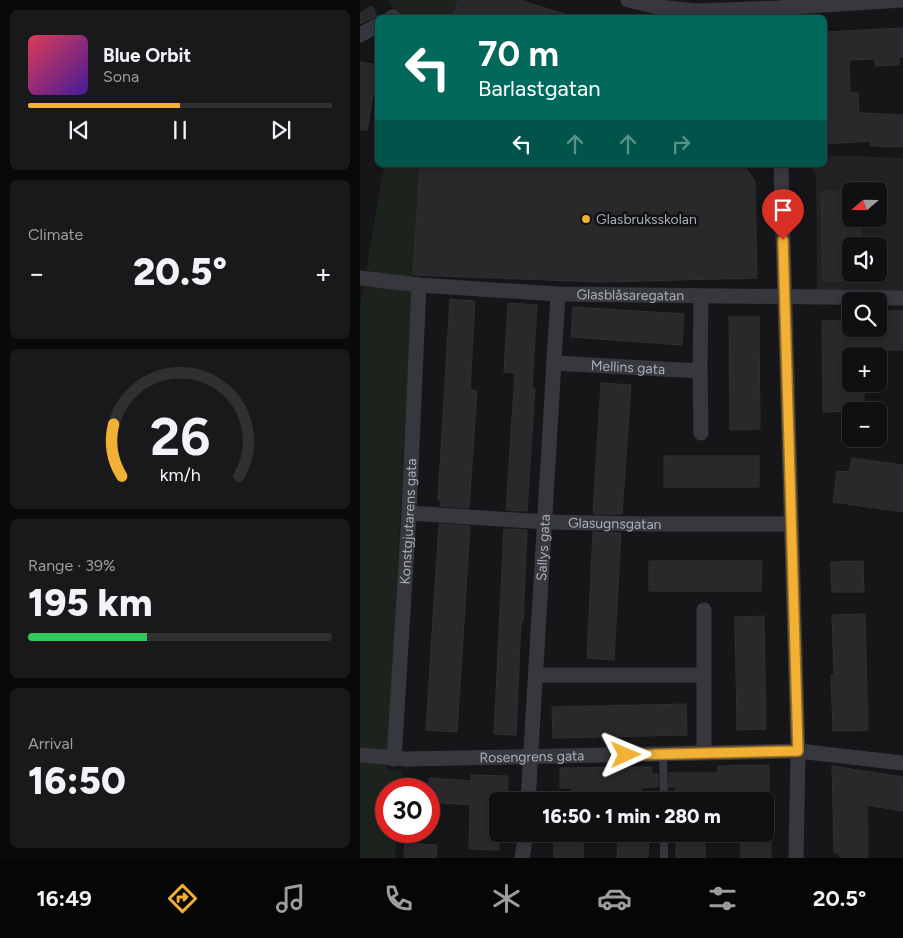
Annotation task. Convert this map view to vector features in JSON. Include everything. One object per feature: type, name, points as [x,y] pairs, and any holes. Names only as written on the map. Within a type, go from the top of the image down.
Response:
[{"type":"street","points":[[628,0],[658,7],[697,11],[778,13],[902,0]]},
{"type":"street","points":[[360,35],[375,27]]},
{"type":"street","points":[[782,167],[790,524],[798,751],[796,858]]},
{"type":"street","name":"Glasblåsaregatan","points":[[360,278],[419,285],[558,294],[903,298]]},
{"type":"street","name":"Konstgjutarens gata","points":[[394,759],[409,513],[419,285]]},
{"type":"street","name":"Sallys gata","points":[[529,792],[558,294]]},
{"type":"street","points":[[700,296],[701,433]]},
{"type":"street","name":"Mellins gata","points":[[554,363],[700,371]]},
{"type":"street","name":"Glasugnsgatan","points":[[409,513],[545,522],[790,524]]},
{"type":"street","points":[[704,610],[704,754]]},
{"type":"street","points":[[536,675],[704,675]]},
{"type":"street","name":"Rosengrens gata","points":[[360,755],[394,759],[798,751],[903,763]]},
{"type":"street","points":[[522,858],[525,842]]},
{"type":"street","points":[[528,842],[531,858]]},
{"type":"lane","points":[[664,754],[664,792]]},
{"type":"lane","points":[[664,842],[664,858]]},
{"type":"shaded area","points":[[388,0],[458,0],[454,15],[397,15]]},
{"type":"shaded area","points":[[827,155],[903,158],[903,298],[887,298],[887,292],[842,292],[842,297],[817,297],[816,175],[811,167],[827,167]]},
{"type":"shaded area","points":[[384,167],[420,167],[387,770],[402,772],[401,778],[375,778],[375,843],[396,843],[395,858],[360,858],[360,308]]},
{"type":"building","points":[[458,0],[519,0],[565,14],[565,15],[454,15]]},
{"type":"building","points":[[372,6],[376,15],[360,24],[360,13]]},
{"type":"building","points":[[903,28],[903,57],[899,57],[899,65],[875,66],[875,59],[849,60],[850,93],[858,93],[859,113],[903,115],[903,147],[870,146],[871,141],[827,144],[827,32]]},
{"type":"building","points":[[360,62],[375,64],[375,83],[367,130],[360,130]]},
{"type":"building","name":"Glasbruksskolan","points":[[420,167],[745,167],[755,181],[757,278],[601,282],[413,275]]},
{"type":"building","points":[[821,192],[842,192],[842,228],[861,228],[861,237],[842,237],[842,280],[823,280]]},
{"type":"building","points":[[450,299],[475,301],[470,390],[477,391],[469,508],[440,506],[441,500],[438,500]]},
{"type":"building","points":[[508,303],[537,305],[532,388],[535,388],[527,511],[506,510],[515,373],[504,372]]},
{"type":"building","points":[[573,307],[684,314],[682,345],[571,337]]},
{"type":"building","points":[[887,311],[903,311],[903,350],[887,350],[887,347],[842,347],[842,392],[864,392],[864,402],[842,402],[842,412],[823,412],[822,321],[842,321],[842,337],[887,337]]},
{"type":"building","points":[[729,317],[759,317],[760,429],[730,430]]},
{"type":"building","points":[[601,383],[631,385],[622,514],[594,514],[593,510]]},
{"type":"building","points":[[664,456],[759,456],[759,487],[664,487]]},
{"type":"building","points":[[852,458],[903,465],[903,512],[833,502],[837,471],[849,472]]},
{"type":"building","points":[[439,524],[470,526],[457,732],[426,730]]},
{"type":"building","points":[[504,529],[527,530],[516,735],[494,734]]},
{"type":"building","points":[[593,532],[621,533],[614,660],[587,658]]},
{"type":"building","points":[[649,561],[762,561],[761,591],[649,591]]},
{"type":"building","points":[[863,561],[864,592],[832,592],[831,562]]},
{"type":"building","points":[[865,614],[868,730],[833,731],[831,675],[834,675],[832,615]]},
{"type":"building","points":[[764,616],[766,729],[737,730],[735,617]]},
{"type":"building","points":[[686,704],[687,735],[553,738],[552,707]]},
{"type":"building","points":[[769,765],[769,792],[675,792],[675,787],[669,787],[669,773],[718,773],[718,766]]},
{"type":"building","points":[[832,766],[903,777],[903,811],[867,805],[868,858],[840,858],[839,853],[834,853]]},
{"type":"building","points":[[652,767],[652,774],[658,774],[658,787],[641,788],[641,792],[572,792],[572,788],[560,788],[560,768]]},
{"type":"building","points":[[471,775],[508,776],[507,792],[489,792],[489,842],[499,842],[499,850],[469,849],[470,805],[440,803],[440,779],[471,781]]},
{"type":"building","points":[[554,842],[584,842],[583,858],[554,858]]},
{"type":"building","points":[[618,842],[649,842],[648,858],[617,858]]},
{"type":"building","points":[[676,842],[705,842],[705,858],[676,858]]},
{"type":"building","points":[[740,842],[771,842],[771,858],[741,858]]},
{"type":"building","points":[[405,843],[437,845],[436,858],[404,858]]},
{"type":"place","name":"Glasbruksskolan","points":[[586,219]]},
{"type":"route","points":[[626,755],[798,751],[783,240]]}]
